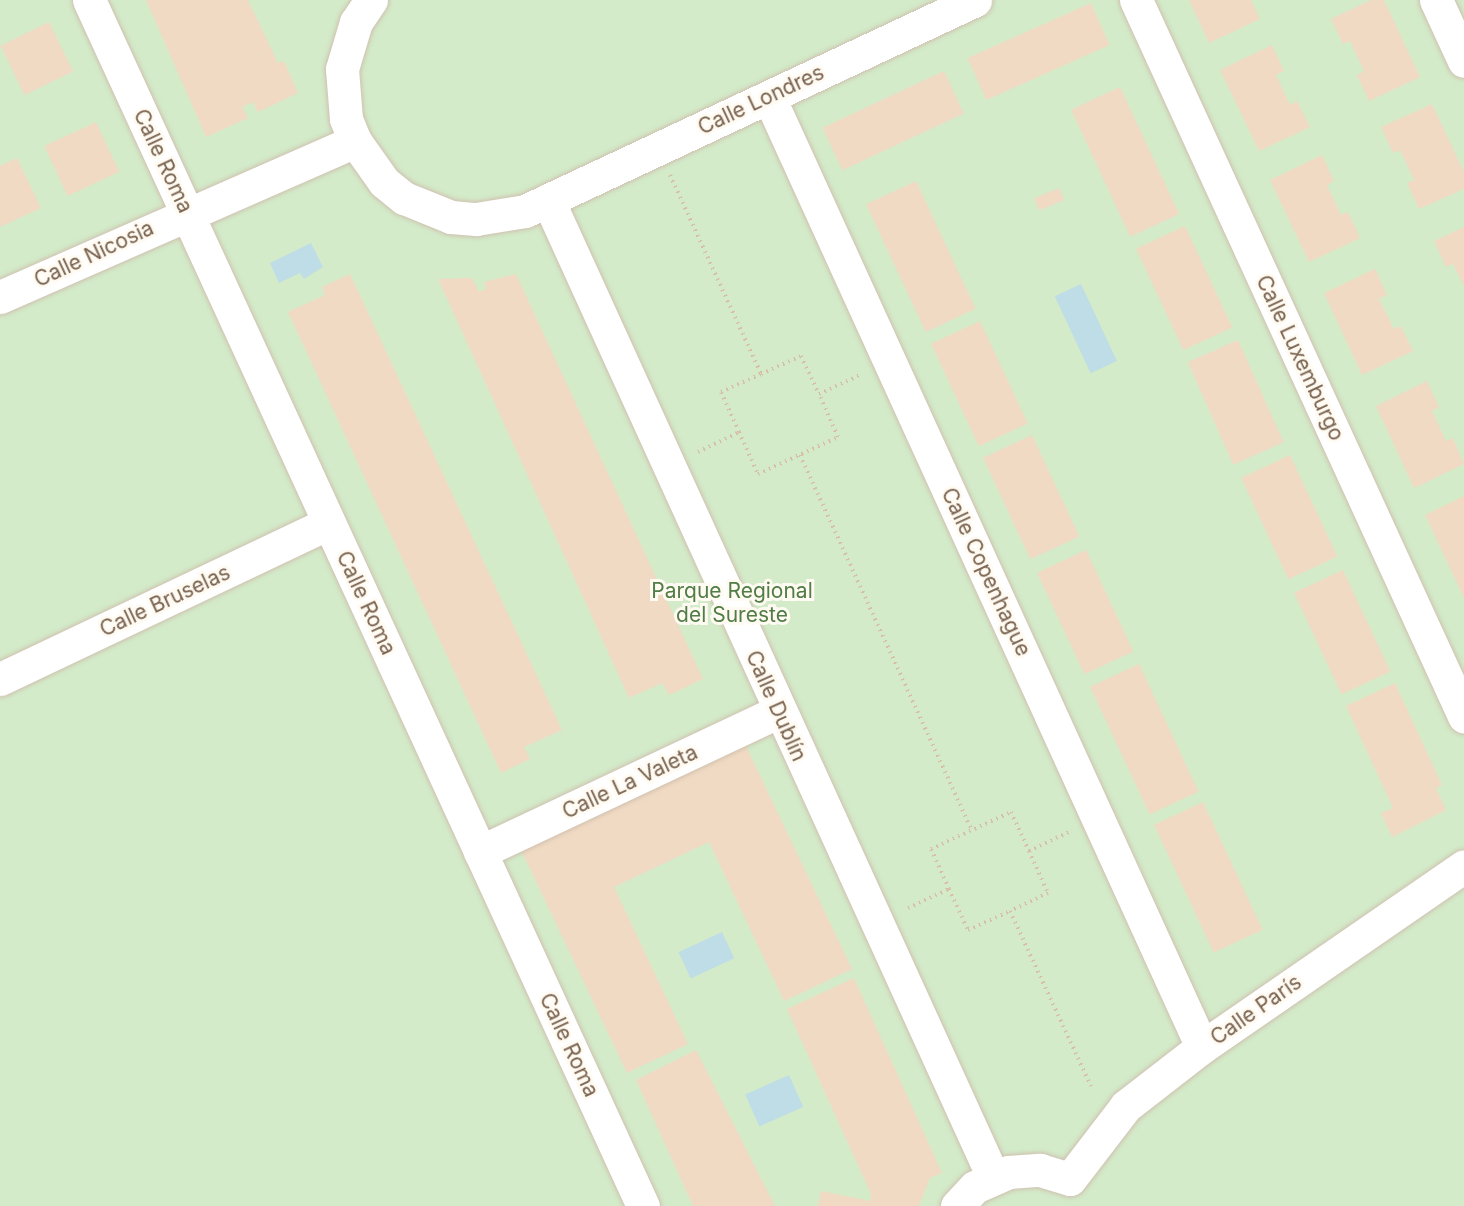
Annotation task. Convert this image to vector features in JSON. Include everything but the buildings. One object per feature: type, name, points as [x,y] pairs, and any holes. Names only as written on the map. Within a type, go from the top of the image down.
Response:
[{"type":"street","name":"Calle Roma","points":[[88,0],[643,1206]]},
{"type":"street","name":"Calle Londres","points":[[371,0],[356,22],[342,69],[346,119],[355,141],[384,182],[404,198],[443,214],[501,218],[548,200],[975,0]]},
{"type":"street","name":"Calle Luxemburgo","points":[[1136,0],[1464,716]]},
{"type":"street","points":[[1436,0],[1464,61]]},
{"type":"street","name":"Calle Copenhague","points":[[769,97],[1202,1047]]},
{"type":"street","name":"Calle Nicosia","points":[[0,297],[186,212],[355,141]]},
{"type":"street","name":"Calle Dublín","points":[[548,200],[993,1177]]},
{"type":"street","name":"Calle Bruselas","points":[[0,679],[329,523]]},
{"type":"street","name":"Calle La Valeta","points":[[480,852],[779,711]]},
{"type":"street","name":"Calle París","points":[[993,1177],[1040,1170],[1070,1179],[1126,1106],[1202,1047],[1464,866]]},
{"type":"street","points":[[957,1206],[993,1177]]},
{"type":"path","points":[[667,169],[761,374]]},
{"type":"path","points":[[801,356],[838,437],[758,474],[721,392],[761,374],[801,356]]},
{"type":"path","points":[[819,394],[862,374]]},
{"type":"path","points":[[698,452],[739,432]]},
{"type":"path","points":[[800,455],[972,830]]},
{"type":"path","points":[[1011,812],[1048,893],[968,930],[931,849],[972,830],[1011,812]]},
{"type":"path","points":[[1029,850],[1072,830]]},
{"type":"path","points":[[908,908],[949,889]]},
{"type":"path","points":[[1010,911],[1091,1086]]},
{"type":"green space","name":"Parque Regional del Sureste","points":[[0,0],[1464,0],[1464,1206],[0,1206]]},
{"type":"water","points":[[311,243],[323,267],[304,279],[300,273],[279,283],[270,263]]},
{"type":"water","points":[[1081,284],[1117,361],[1091,373],[1055,296]]},
{"type":"water","points":[[722,932],[734,958],[691,979],[678,952]]},
{"type":"water","points":[[789,1075],[803,1107],[759,1126],[745,1095]]}]
